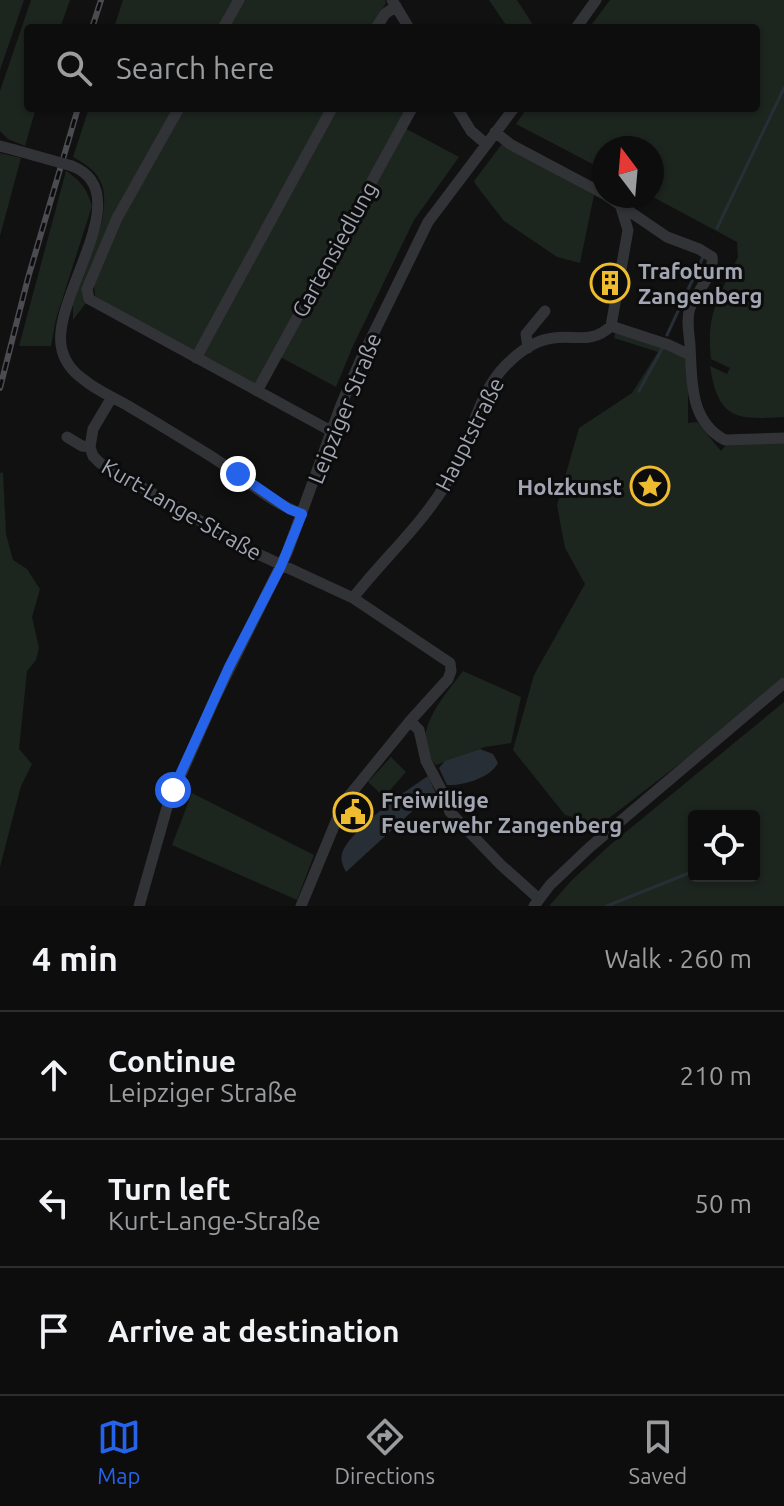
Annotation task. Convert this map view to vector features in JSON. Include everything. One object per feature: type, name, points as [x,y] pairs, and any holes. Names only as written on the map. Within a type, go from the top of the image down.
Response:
[{"type":"street","points":[[225,24],[239,0]]},
{"type":"street","points":[[579,24],[596,0]]},
{"type":"street","points":[[379,24],[394,3],[407,24]]},
{"type":"street","points":[[177,112],[117,218],[87,295],[96,304],[331,431]]},
{"type":"street","points":[[196,358],[330,112]]},
{"type":"street","name":"Gartensiedlung","points":[[257,391],[410,112]]},
{"type":"street","points":[[459,112],[471,131],[486,144]]},
{"type":"street","name":"Leipziger Straße","points":[[139,906],[155,842],[173,790],[229,667],[281,566],[361,359],[421,234],[511,112]]},
{"type":"street","points":[[495,132],[510,144],[592,188]]},
{"type":"street","points":[[0,146],[72,166],[88,174],[99,195],[95,224],[61,329],[64,355],[71,368],[83,379],[211,456],[289,509],[302,514]]},
{"type":"street","points":[[622,208],[628,238],[611,326],[690,355]]},
{"type":"street","points":[[626,208],[667,237],[712,257],[712,268],[690,309],[690,355],[695,404],[702,417],[718,436],[732,441],[784,438]]},
{"type":"street","name":"Hauptstraße","points":[[528,348],[526,334],[545,311]]},
{"type":"street","name":"Hauptstraße","points":[[353,598],[442,491],[493,381],[504,367],[528,348],[550,338],[592,338],[611,326]]},
{"type":"street","name":"Kurt-Lange-Straße","points":[[112,397],[93,429],[90,447],[100,463],[281,566],[353,598],[450,663],[448,679],[410,721]]},
{"type":"street","name":"Kurt-Lange-Straße","points":[[67,437],[90,447]]},
{"type":"street","points":[[301,906],[340,809],[410,721],[419,730],[430,768],[455,818],[536,902],[606,833],[784,683]]},
{"type":"shaded area","points":[[0,0],[24,0],[0,70]]},
{"type":"shaded area","points":[[31,0],[70,0],[61,24],[24,24],[24,112],[35,112],[25,146],[8,139],[0,131],[0,91]]},
{"type":"shaded area","points":[[123,0],[385,0],[386,3],[374,24],[115,24]]},
{"type":"shaded area","points":[[489,0],[517,0],[532,24],[505,24]]},
{"type":"shaded area","points":[[610,0],[784,0],[784,417],[753,418],[741,416],[724,406],[713,384],[710,366],[727,374],[730,368],[711,359],[710,329],[720,295],[738,257],[737,242],[664,203],[664,136],[592,136],[592,164],[516,124],[524,112],[760,112],[760,24],[592,24]]},
{"type":"shaded area","points":[[88,112],[406,112],[399,125],[459,157],[414,220],[336,387],[273,353],[254,386],[95,296],[94,285],[137,176],[86,303],[73,320],[73,304],[102,220],[104,199],[97,176],[73,157]]},
{"type":"shaded area","points":[[502,144],[592,194],[580,263],[557,257],[504,221],[474,181]]},
{"type":"shaded area","points":[[0,153],[21,158],[0,236]]},
{"type":"shaded area","points":[[66,171],[83,186],[92,206],[56,319],[51,346],[19,346]]},
{"type":"shaded area","points":[[616,331],[682,354],[688,364],[688,423],[697,422],[721,451],[726,445],[784,441],[784,677],[713,738],[600,825],[565,815],[513,750],[534,675],[585,584],[565,548],[557,505],[579,428],[632,393],[658,352],[614,338]]},
{"type":"shaded area","points":[[3,472],[6,534],[13,560],[27,569],[40,589],[32,617],[39,648],[36,660],[27,671],[19,749],[32,764],[21,786],[0,867],[0,473]]},
{"type":"shaded area","points":[[463,671],[521,697],[511,743],[485,747],[436,765],[428,754],[425,741],[427,729],[439,703]]},
{"type":"shaded area","points":[[784,702],[784,906],[549,906],[572,880]]},
{"type":"shaded area","points":[[480,749],[493,754],[498,763],[494,768],[476,780],[447,785],[439,768],[445,761]]},
{"type":"shaded area","points":[[391,757],[406,772],[384,797],[368,782]]},
{"type":"shaded area","points":[[428,776],[437,796],[420,804],[346,872],[342,854],[355,834],[380,811]]},
{"type":"shaded area","points":[[192,793],[314,855],[297,900],[172,845]]},
{"type":"waterway","points":[[717,228],[784,88]]},
{"type":"waterway","points":[[667,335],[703,257]]},
{"type":"waterway","points":[[639,391],[663,347]]},
{"type":"waterway","points":[[607,906],[688,873]]},
{"type":"railway","points":[[93,24],[101,0]]},
{"type":"railway","points":[[0,388],[28,278],[77,112]]},
{"type":"place","name":"Trafoturm Zangenberg","points":[[610,283]]},
{"type":"place","name":"Holzkunst","points":[[650,486]]},
{"type":"place","name":"Freiwillige Feuerwehr Zangenberg","points":[[353,812]]},
{"type":"route","points":[[173,790],[229,667],[281,566],[302,514],[289,509],[238,474]]}]
